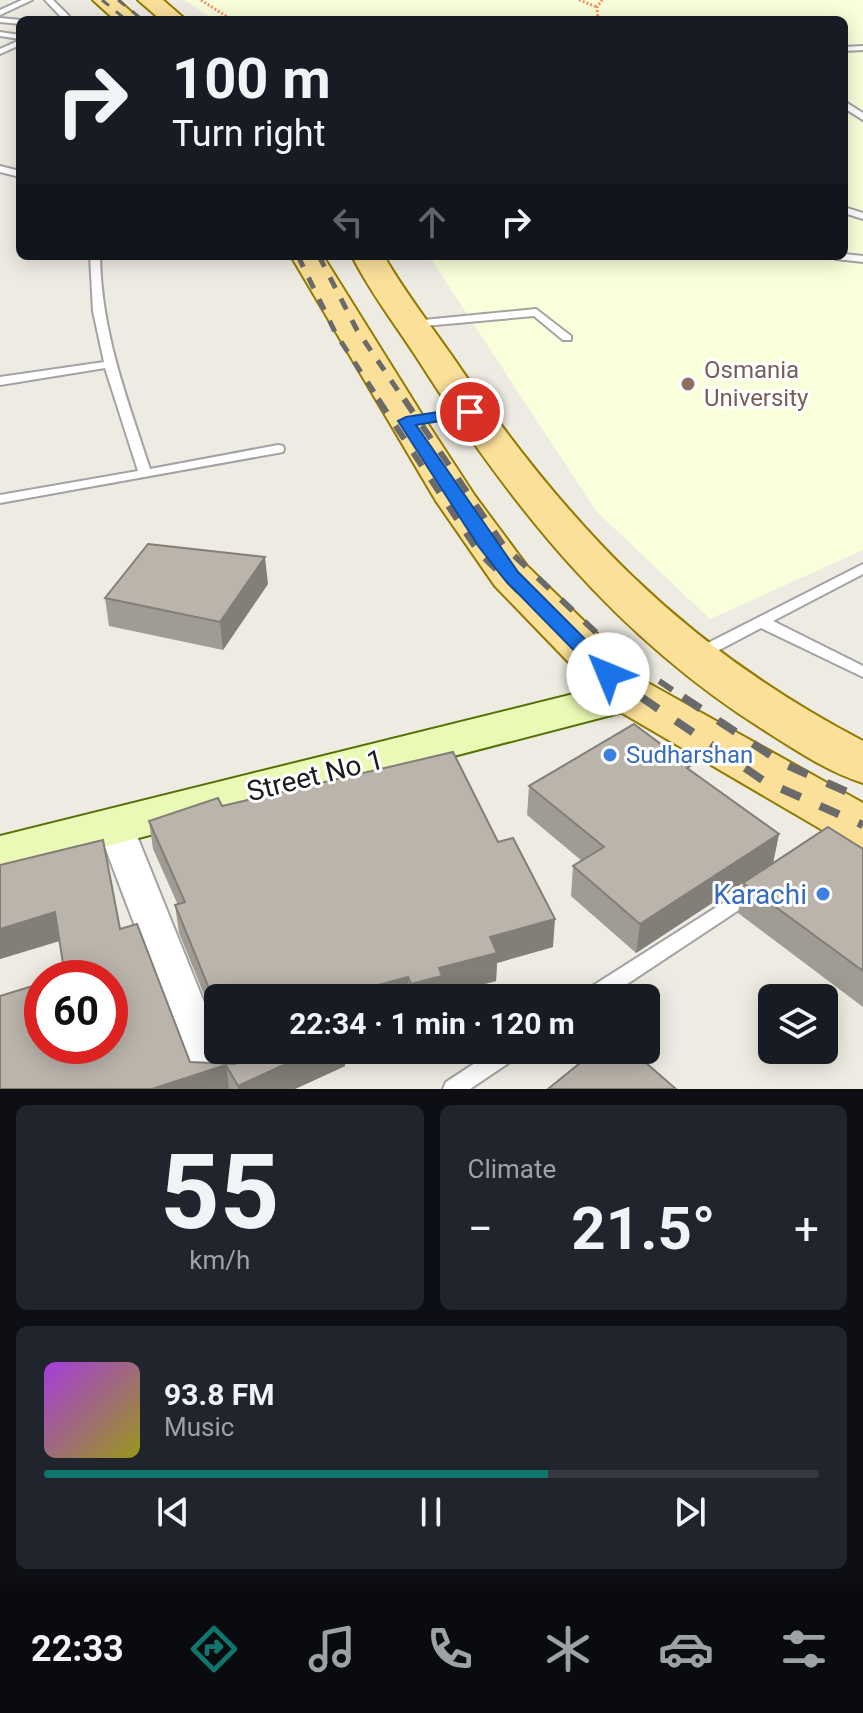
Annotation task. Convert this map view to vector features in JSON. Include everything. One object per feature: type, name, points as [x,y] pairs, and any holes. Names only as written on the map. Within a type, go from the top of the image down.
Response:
[{"type":"main road","points":[[104,0],[124,16]]},
{"type":"main road","points":[[149,0],[170,16]]},
{"type":"main road","points":[[309,260],[406,421],[511,576],[630,695],[852,830]]},
{"type":"main road","points":[[371,260],[470,412],[527,490],[659,630],[692,658],[778,717],[863,764]]},
{"type":"main road","points":[[406,421],[470,412]]},
{"type":"street","name":"Street No 1","points":[[0,855],[630,695]]},
{"type":"street","points":[[115,826],[218,1089]]},
{"type":"lane","points":[[0,13],[28,0]]},
{"type":"lane","points":[[49,0],[64,16]]},
{"type":"lane","points":[[95,260],[93,287],[111,364],[145,474]]},
{"type":"lane","points":[[413,324],[536,312],[567,338]]},
{"type":"lane","points":[[0,381],[111,364]]},
{"type":"lane","points":[[0,499],[278,449]]},
{"type":"lane","points":[[692,658],[863,568]]},
{"type":"lane","points":[[760,621],[863,672]]},
{"type":"lane","points":[[611,984],[777,875]]},
{"type":"lane","points":[[453,1089],[491,1064]]},
{"type":"path","points":[[201,0],[226,16]]},
{"type":"path","points":[[579,0],[597,7]]},
{"type":"path","points":[[598,16],[597,7],[602,0]]},
{"type":"shaded area","name":"Osmania University","points":[[185,0],[863,0],[863,550],[710,619],[596,511],[432,260],[848,260],[848,16],[209,16]]},
{"type":"building","points":[[148,544],[265,557],[220,622],[105,598]]},
{"type":"building","points":[[634,724],[690,766],[687,768],[779,834],[640,924],[573,866],[604,847],[529,786]]},
{"type":"building","points":[[453,752],[498,842],[513,838],[555,919],[490,937],[497,953],[439,968],[442,976],[411,984],[408,977],[382,984],[207,984],[175,905],[185,902],[149,821],[218,798],[222,806]]},
{"type":"building","points":[[828,827],[863,849],[863,971],[743,883]]},
{"type":"building","points":[[103,840],[120,929],[137,924],[190,1062],[286,1064],[238,1086],[226,1065],[152,1089],[0,1089],[0,996],[24,989],[24,1064],[128,1064],[128,960],[62,960],[55,912],[0,929],[0,865]]},
{"type":"building","points":[[579,1064],[647,1064],[676,1089],[548,1089]]},
{"type":"railway","points":[[102,0],[122,16]]},
{"type":"railway","points":[[118,0],[138,16]]},
{"type":"railway","points":[[300,260],[336,334],[380,401]]},
{"type":"railway","points":[[321,260],[357,330],[405,401]]},
{"type":"railway","points":[[378,399],[479,553],[597,667],[644,699]]},
{"type":"railway","points":[[404,399],[504,546],[620,655],[782,763],[863,799]]},
{"type":"railway","points":[[641,697],[764,781],[863,825]]},
{"type":"place","name":"Osmania University","points":[[688,384]]},
{"type":"place","name":"Sudharshan","points":[[610,755]]},
{"type":"place","name":"Karachi","points":[[823,894]]},
{"type":"route","points":[[470,412],[406,421],[457,501],[511,576],[608,674]]}]
